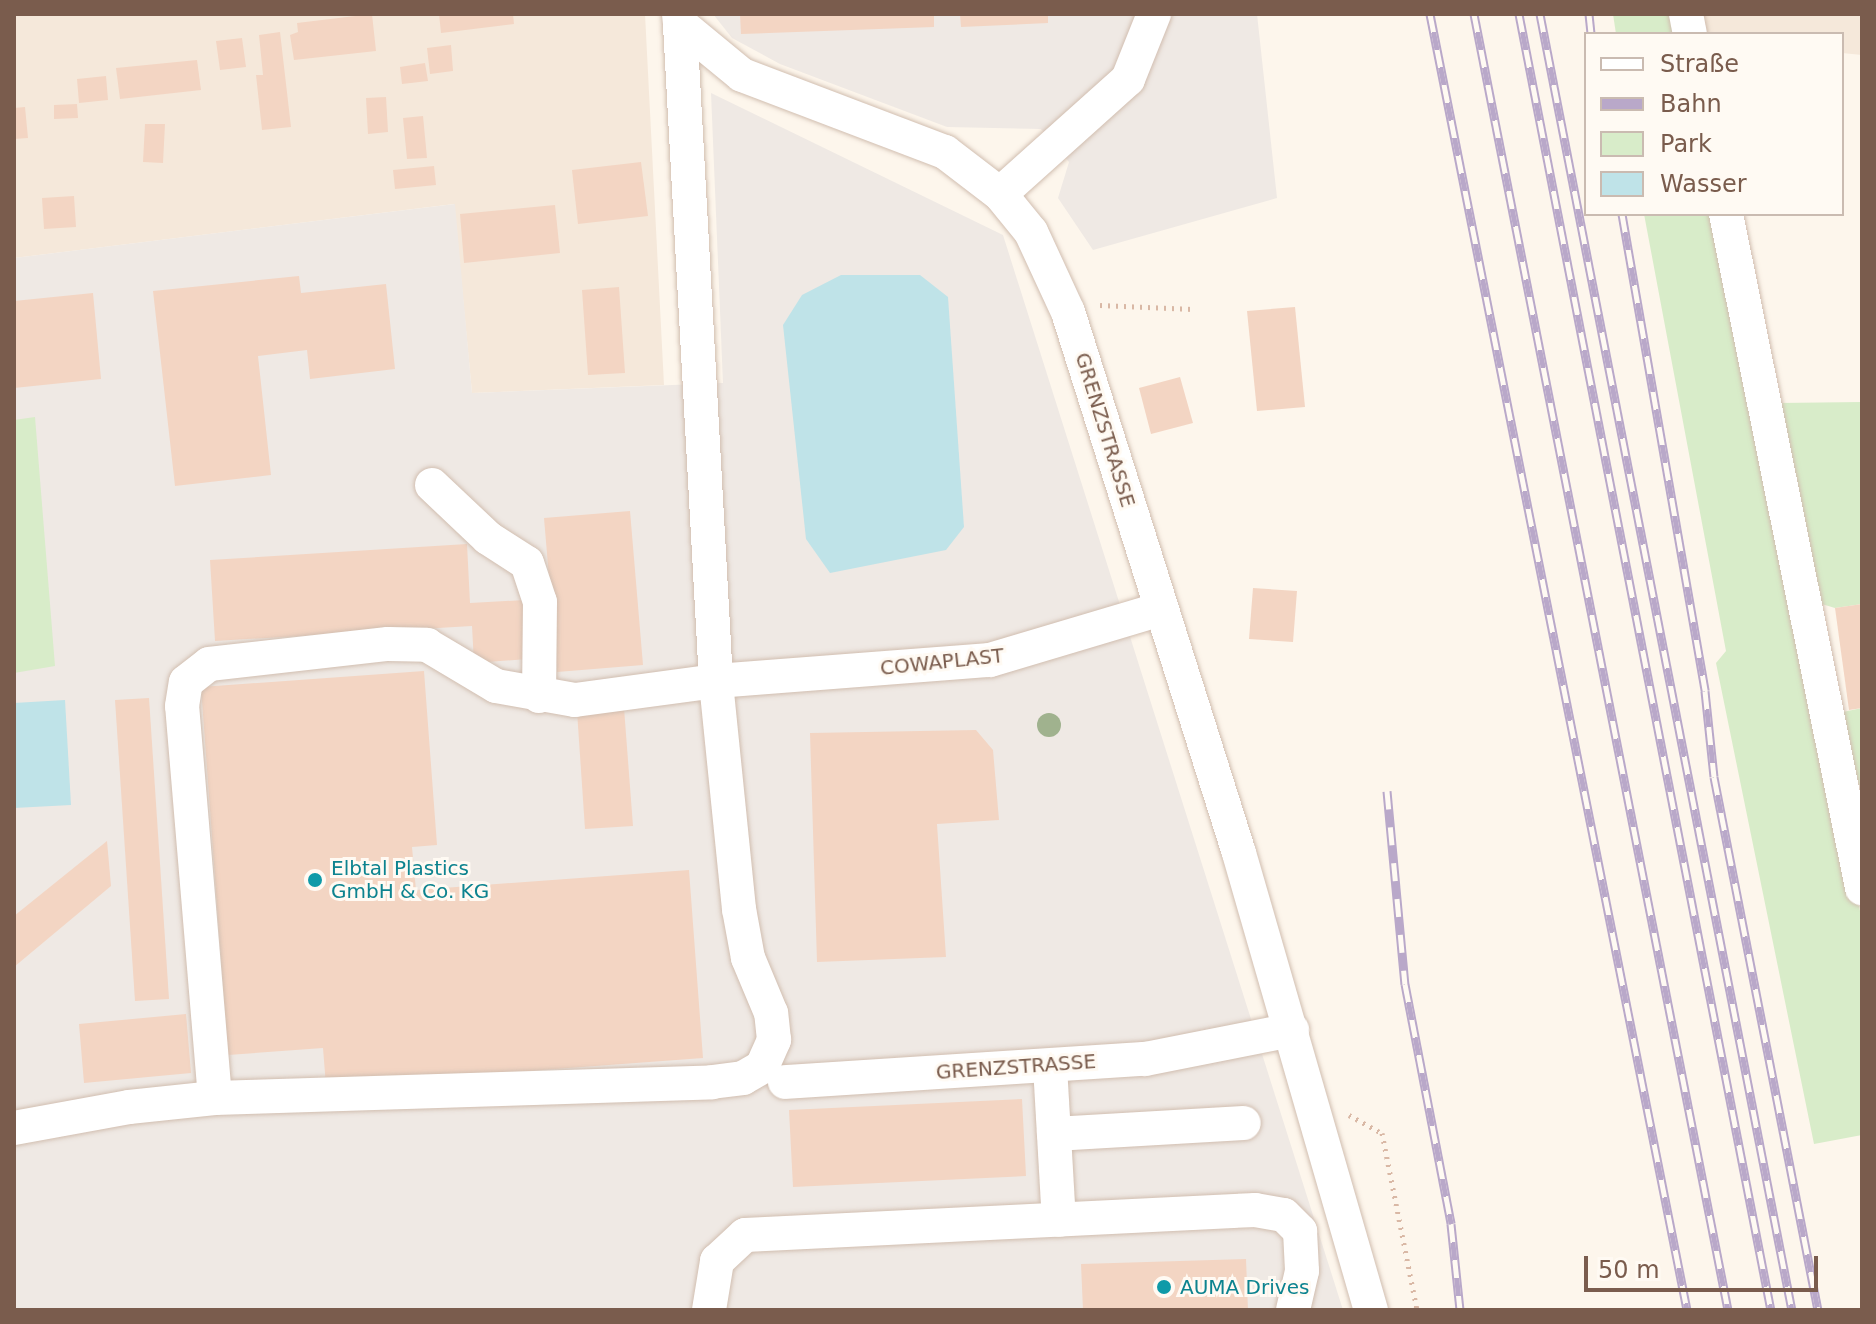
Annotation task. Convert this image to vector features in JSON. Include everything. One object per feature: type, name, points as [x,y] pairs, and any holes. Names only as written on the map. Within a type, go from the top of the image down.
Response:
[{"type":"street","points":[[1000,194],[1128,79],[1154,14]]},
{"type":"street","name":"GRENZSTRASSE","points":[[680,19],[742,75],[945,152],[1000,194],[1031,232],[1068,312],[1292,1030],[1371,1310]]},
{"type":"street","name":"GRENZSTRASSE","points":[[14,1128],[129,1107],[215,1098],[712,1082],[743,1078],[762,1067],[774,1040],[771,1013],[748,958],[739,909],[716,681],[680,19]]},
{"type":"street","points":[[1726,216],[1862,888]]},
{"type":"street","points":[[432,485],[488,538],[527,563],[540,602],[539,696]]},
{"type":"street","name":"COWAPLAST","points":[[215,1098],[182,706],[186,682],[209,664],[388,644],[427,645],[496,686],[575,700],[716,681],[990,660],[1161,609]]},
{"type":"street","name":"GRENZSTRASSE","points":[[785,1082],[1050,1066],[1207,1050],[1292,1030]]},
{"type":"street","points":[[1050,1066],[1059,1220]]},
{"type":"street","points":[[1054,1134],[1244,1123]]},
{"type":"street","points":[[709,1310],[717,1261],[745,1235],[1255,1210],[1284,1215],[1300,1231],[1302,1271],[1293,1310]]},
{"type":"street","points":[[1300,1231],[1345,1220]]},
{"type":"path","points":[[1068,312],[1098,305],[1193,309]]},
{"type":"path","points":[[1342,1112],[1382,1133],[1417,1310]]},
{"type":"shaded area","points":[[14,14],[645,14],[664,385],[472,393],[454,204],[14,258]]},
{"type":"shaded area","points":[[713,14],[1257,14],[1277,198],[1093,250],[1058,198],[1069,162],[1041,129],[947,127],[780,64],[732,38]]},
{"type":"shaded area","points":[[1700,14],[1862,14],[1862,55],[1844,53],[1844,32],[1702,32]]},
{"type":"shaded area","points":[[711,93],[1003,235],[1343,1310],[14,1310],[14,258],[455,204],[472,393],[723,383]]},
{"type":"green space","points":[[1613,14],[1681,14],[1685,32],[1616,32]]},
{"type":"green space","points":[[1644,216],[1721,216],[1862,921],[1862,1135],[1814,1144],[1716,663],[1726,651]]},
{"type":"green space","points":[[1862,402],[1862,604],[1835,608],[1815,602],[1774,403]]},
{"type":"green space","points":[[35,417],[55,666],[14,673],[14,420]]},
{"type":"green space","points":[[1862,708],[1862,785],[1859,785],[1838,713]]},
{"type":"water","points":[[841,275],[920,275],[948,297],[964,527],[946,550],[830,573],[806,539],[783,325],[802,295]]},
{"type":"water","points":[[65,700],[71,805],[14,808],[14,703]]},
{"type":"building","points":[[372,14],[376,51],[294,60],[290,35],[298,32],[297,23]]},
{"type":"building","points":[[439,14],[513,14],[514,24],[441,33]]},
{"type":"building","points":[[740,14],[934,14],[934,27],[741,34]]},
{"type":"building","points":[[960,14],[1048,14],[1048,23],[961,27]]},
{"type":"building","points":[[280,32],[291,127],[262,130],[256,75],[263,75],[259,35]]},
{"type":"building","points":[[242,38],[246,67],[220,70],[216,41]]},
{"type":"building","points":[[451,45],[453,71],[430,74],[427,48]]},
{"type":"building","points":[[197,60],[201,90],[120,99],[116,68]]},
{"type":"building","points":[[425,63],[428,81],[402,84],[400,67]]},
{"type":"building","points":[[106,76],[108,100],[79,103],[77,79]]},
{"type":"building","points":[[386,97],[388,132],[368,134],[366,98]]},
{"type":"building","points":[[77,104],[78,118],[54,119],[54,105]]},
{"type":"building","points":[[25,107],[28,138],[14,139],[14,108]]},
{"type":"building","points":[[423,116],[427,158],[407,159],[403,118]]},
{"type":"building","points":[[145,124],[165,124],[163,163],[143,162]]},
{"type":"building","points":[[641,162],[648,216],[578,224],[572,170]]},
{"type":"building","points":[[434,166],[436,185],[395,189],[393,170]]},
{"type":"building","points":[[74,196],[76,227],[44,229],[42,198]]},
{"type":"building","points":[[555,205],[560,253],[464,263],[460,214]]},
{"type":"building","points":[[299,276],[301,293],[386,284],[395,369],[310,379],[307,350],[258,356],[271,475],[175,486],[153,291]]},
{"type":"building","points":[[619,287],[625,373],[588,375],[582,290]]},
{"type":"building","points":[[93,293],[101,379],[14,388],[14,301]]},
{"type":"building","points":[[1295,307],[1305,407],[1257,411],[1247,311]]},
{"type":"building","points":[[1180,377],[1193,423],[1151,434],[1139,388]]},
{"type":"building","points":[[630,511],[643,665],[557,672],[544,518]]},
{"type":"building","points":[[467,544],[470,603],[525,600],[528,659],[474,663],[472,626],[215,641],[210,560]]},
{"type":"building","points":[[1253,588],[1297,591],[1293,642],[1249,639]]},
{"type":"building","points":[[1862,604],[1862,708],[1849,710],[1835,608]]},
{"type":"building","name":"Elbtal Plastics GmbH & Co. KG","points":[[424,671],[437,845],[412,847],[416,890],[689,870],[703,1058],[326,1086],[323,1048],[228,1055],[201,687]]},
{"type":"building","points":[[149,698],[169,999],[135,1001],[115,700]]},
{"type":"building","points":[[624,708],[633,826],[585,829],[577,711]]},
{"type":"building","points":[[976,730],[993,750],[999,820],[937,824],[946,957],[817,962],[810,733]]},
{"type":"building","points":[[107,841],[111,886],[14,967],[14,916]]},
{"type":"building","points":[[186,1014],[191,1073],[84,1083],[79,1024]]},
{"type":"building","points":[[1022,1099],[1026,1176],[793,1187],[789,1110]]},
{"type":"building","name":"AUMA Drives","points":[[1246,1259],[1248,1310],[1083,1310],[1081,1264]]},
{"type":"railway","points":[[1430,14],[1687,1310]]},
{"type":"railway","points":[[1474,14],[1728,1310]]},
{"type":"railway","points":[[1519,14],[1771,1310]]},
{"type":"railway","points":[[1540,14],[1792,1310]]},
{"type":"railway","points":[[1589,14],[1591,32]]},
{"type":"railway","points":[[1622,216],[1705,691],[1714,777],[1818,1310]]},
{"type":"railway","points":[[1387,791],[1405,984],[1451,1224],[1460,1310]]},
{"type":"place","name":"Elbtal Plastics GmbH & Co. KG","points":[[315,880]]},
{"type":"place","name":"AUMA Drives","points":[[1164,1287]]}]
